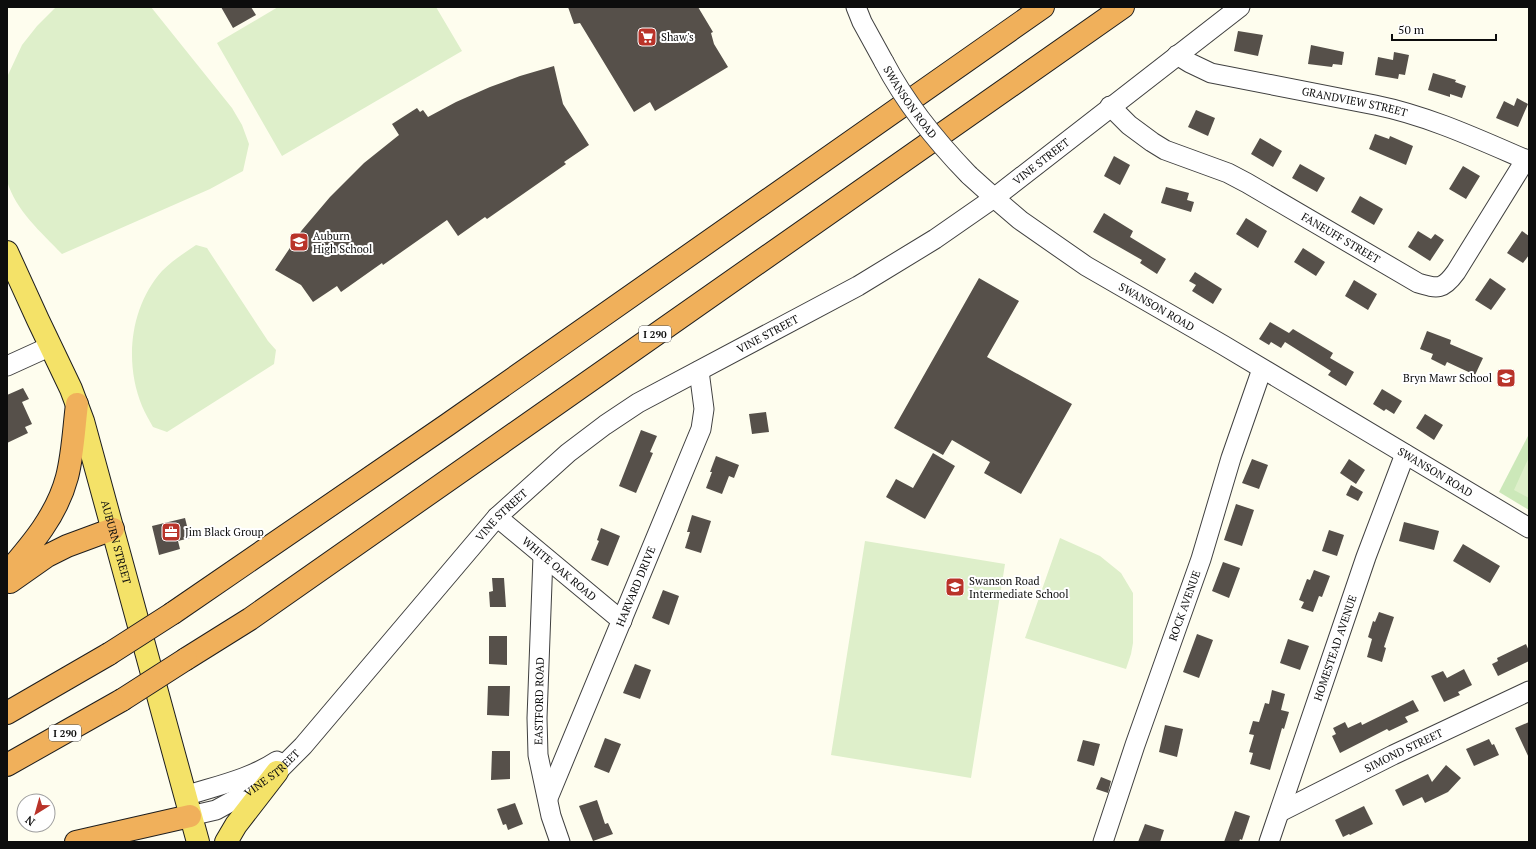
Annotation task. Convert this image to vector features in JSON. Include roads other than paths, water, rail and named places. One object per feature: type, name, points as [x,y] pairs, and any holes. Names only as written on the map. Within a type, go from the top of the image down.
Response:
[{"type":"highway","points":[[7,713],[109,654],[174,613],[499,388],[1043,7]]},
{"type":"highway","name":"I 290","points":[[7,765],[122,700],[257,614],[1123,7]]},
{"type":"highway","points":[[7,573],[40,532],[60,498],[68,476],[77,404]]},
{"type":"highway","points":[[7,585],[41,560],[67,546],[113,529]]},
{"type":"highway","points":[[76,842],[188,806]]},
{"type":"main road","name":"AUBURN STREET","points":[[7,252],[77,404],[94,457],[198,842]]},
{"type":"main road","points":[[226,842],[236,825],[277,772]]},
{"type":"street","name":"SWANSON ROAD","points":[[856,7],[862,22],[884,62],[911,106],[947,151],[969,175],[994,198],[1031,228],[1086,266],[1529,528]]},
{"type":"street","name":"VINE STREET","points":[[188,806],[216,810],[247,794],[277,772],[303,746],[497,517],[544,474],[605,425],[638,403],[871,279],[935,239],[994,198],[1110,106],[1240,7]]},
{"type":"street","name":"GRANDVIEW STREET","points":[[1177,55],[1211,73],[1375,105],[1430,119],[1527,160]]},
{"type":"street","name":"FANEUFF STREET","points":[[1110,106],[1129,125],[1152,142],[1166,150],[1228,173],[1418,283],[1433,288],[1446,284],[1456,272],[1527,160]]},
{"type":"street","points":[[7,366],[51,346]]},
{"type":"street","name":"ROCK AVENUE","points":[[1103,842],[1135,745],[1201,559],[1231,458],[1262,369]]},
{"type":"street","name":"HARVARD DRIVE","points":[[548,798],[703,424],[704,409],[699,371]]},
{"type":"street","name":"HOMESTEAD AVENUE","points":[[1269,842],[1366,557],[1404,454]]},
{"type":"street","name":"WHITE OAK ROAD","points":[[497,517],[622,621]]},
{"type":"street","name":"EASTFORD ROAD","points":[[543,556],[537,731],[540,767],[554,825],[560,842]]},
{"type":"street","name":"SIMOND STREET","points":[[1280,812],[1529,691]]},
{"type":"street","name":"VINE STREET","points":[[188,806],[228,783],[272,764],[303,740],[337,706]]},
{"type":"place","name":"Shaw's","points":[[647,37]]},
{"type":"place","name":"Auburn High School","points":[[299,242]]},
{"type":"place","name":"Bryn Mawr School","points":[[1506,378]]},
{"type":"place","name":"Jim Black Group","points":[[171,532]]},
{"type":"place","name":"Swanson Road Intermediate School","points":[[955,587]]}]
